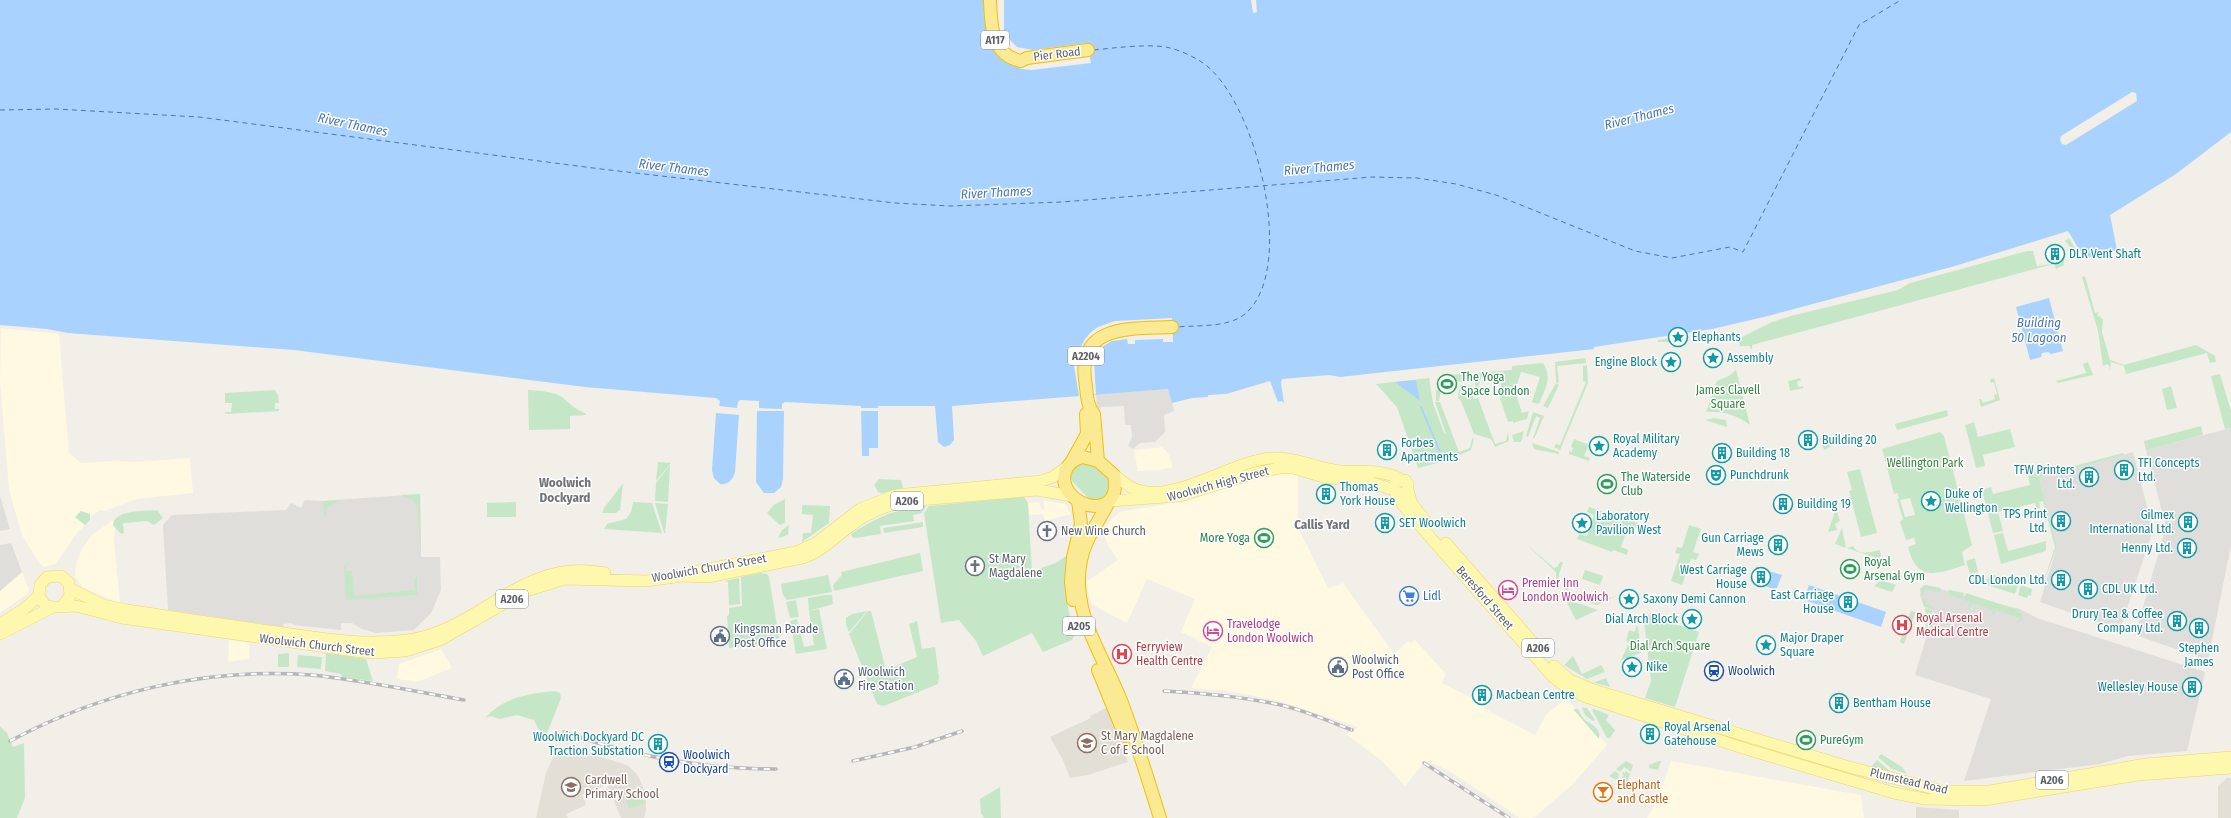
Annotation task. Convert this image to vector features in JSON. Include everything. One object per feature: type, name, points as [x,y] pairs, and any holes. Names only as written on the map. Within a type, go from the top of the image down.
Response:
[{"type":"highway","name":"Pier Road","points":[[990,0],[992,35],[996,44],[1002,51],[1015,60],[1021,61],[1026,58],[1088,50]]},
{"type":"highway","name":"Pier Road","points":[[998,0],[998,27],[1000,36],[1012,50],[1026,58]]},
{"type":"highway","name":"A2204","points":[[1098,461],[1094,414],[1089,409],[1084,362],[1088,350],[1096,340],[1108,333],[1122,330],[1172,327]]},
{"type":"highway","name":"A2204","points":[[1070,464],[1087,434],[1086,414],[1089,409]]},
{"type":"highway","points":[[1083,457],[1098,461],[1114,475],[1115,489],[1109,502],[1095,507],[1075,498],[1065,484],[1070,464],[1083,457]]},
{"type":"highway","name":"A205","points":[[1075,498],[1081,524],[1073,557],[1071,582],[1074,612],[1082,636],[1126,737],[1151,818]]},
{"type":"highway","name":"A205","points":[[1109,502],[1102,517],[1088,538],[1080,560],[1080,592],[1082,611],[1087,628],[1126,716],[1160,818]]},
{"type":"main road","name":"Woolwich High Street","points":[[1114,475],[1137,489],[1161,491],[1183,486],[1271,458],[1289,458],[1338,471],[1390,474],[1402,486]]},
{"type":"main road","name":"A206","points":[[1042,485],[1070,464]]},
{"type":"main road","name":"Woolwich High Street","points":[[1109,502],[1180,496],[1255,473],[1280,468],[1293,468],[1327,478],[1364,480],[1402,486]]},
{"type":"main road","name":"A206","points":[[1042,485],[1075,498]]},
{"type":"main road","name":"Woolwich Church Street","points":[[39,596],[40,585],[51,576],[65,579],[71,589],[103,605],[127,610],[332,640],[372,642],[406,640],[427,636],[450,627],[520,585],[555,572],[583,570],[645,579],[668,577],[796,552],[816,542],[860,509],[896,495],[1042,485]]},
{"type":"main road","name":"Woolwich Church Street","points":[[58,606],[76,606],[122,618],[354,651],[373,653],[405,651],[425,646],[452,634],[510,600],[539,586],[564,579],[646,581],[682,576],[717,576],[810,556],[864,517],[898,503],[1042,485]]},
{"type":"main road","name":"Beresford Street","points":[[1402,486],[1403,505],[1558,670],[1570,680],[1618,698]]},
{"type":"main road","name":"Beresford Street","points":[[1472,577],[1553,677],[1567,688],[1586,697],[1627,710]]},
{"type":"main road","points":[[0,634],[69,600],[71,589]]},
{"type":"main road","points":[[0,624],[39,596],[45,605],[58,606]]},
{"type":"main road","name":"Plumstead Road","points":[[1618,698],[1849,767],[1942,791],[1990,791],[2146,764],[2231,757]]},
{"type":"main road","name":"Plumstead Road","points":[[1627,710],[1733,745],[1869,786],[1911,797],[1938,800],[1984,800],[2138,775],[2231,768]]},
{"type":"shaded area","points":[[1,328],[59,334],[69,453],[81,463],[117,461],[134,462],[190,458],[193,493],[137,499],[104,511],[101,510],[91,516],[90,520],[76,534],[56,564],[44,567],[39,563],[22,535],[9,490],[0,382]]},
{"type":"shaded area","points":[[1169,389],[1174,411],[1164,415],[1165,432],[1155,442],[1140,443],[1133,449],[1128,446],[1132,437],[1131,425],[1125,425],[1124,406],[1101,407],[1100,409],[1097,407],[1096,394]]},
{"type":"shaded area","points":[[2231,428],[2231,545],[2208,660],[2135,635],[2166,527],[2146,450]]},
{"type":"shaded area","points":[[1162,447],[1168,453],[1173,467],[1160,470],[1138,471],[1134,450]]},
{"type":"shaded area","points":[[2133,452],[2151,522],[2151,536],[2120,630],[2040,602],[2057,546],[2039,478]]},
{"type":"shaded area","points":[[1285,472],[1298,474],[1298,527],[1328,588],[1343,583],[1394,654],[1408,641],[1411,643],[1415,640],[1446,674],[1442,683],[1485,705],[1483,708],[1535,735],[1546,715],[1566,698],[1607,745],[1572,785],[1537,815],[1532,818],[1520,818],[1451,772],[1426,760],[1405,786],[1382,761],[1346,734],[1358,727],[1276,700],[1227,691],[1191,688],[1212,647],[1181,632],[1195,599],[1147,579],[1127,623],[1091,604],[1086,582],[1118,560],[1109,547],[1102,530],[1119,512],[1166,504],[1266,474]]},
{"type":"shaded area","points":[[420,494],[421,557],[440,557],[441,590],[431,613],[414,630],[376,633],[362,629],[352,623],[341,623],[341,630],[293,625],[291,623],[284,624],[283,627],[168,610],[163,525],[172,515],[286,510],[291,503],[301,508],[305,500],[323,501]]},
{"type":"shaded area","points":[[0,496],[10,529],[0,531]]},
{"type":"shaded area","points":[[1043,500],[1065,504],[1071,514],[1045,521],[1043,514],[1029,515],[1028,503],[1039,502],[1042,510],[1045,509]]},
{"type":"shaded area","points":[[116,518],[113,525],[115,529],[114,542],[120,603],[83,588],[75,577],[76,563],[83,547],[92,535]]},
{"type":"shaded area","points":[[11,543],[22,572],[0,591],[0,545]]},
{"type":"shaded area","points":[[22,572],[29,590],[26,595],[0,613],[0,591]]},
{"type":"shaded area","points":[[1924,585],[2020,609],[2037,618],[2205,672],[2187,751],[2128,756],[2100,764],[1964,781],[1991,699],[1915,675],[1934,611],[1924,607],[1920,595]]},
{"type":"shaded area","points":[[229,640],[245,642],[250,646],[249,659],[228,662]]},
{"type":"shaded area","points":[[441,649],[452,668],[417,682],[397,679],[399,664]]},
{"type":"shaded area","name":"St Mary Magdalene C of E School","points":[[1106,708],[1109,711],[1128,762],[1088,775],[1070,778],[1063,760],[1050,737],[1091,718],[1090,716]]},
{"type":"shaded area","name":"Cardwell Primary School","points":[[561,752],[589,753],[627,765],[637,774],[646,796],[646,810],[644,818],[621,818],[607,784],[582,795],[586,805],[566,814],[568,818],[536,818],[546,773],[554,755]]},
{"type":"shaded area","points":[[1671,761],[1861,795],[1864,818],[1647,818],[1658,798]]},
{"type":"shaded area","points":[[2227,778],[2231,778],[2231,818],[2218,818],[2218,786]]},
{"type":"shaded area","points":[[1916,807],[1959,810],[1959,818],[1916,818]]},
{"type":"green space","points":[[2069,238],[2083,262],[2065,241]]},
{"type":"green space","points":[[2027,251],[2033,251],[2037,266],[2052,264],[2064,258],[2064,265],[2056,269],[2054,264],[2050,265],[1752,345],[1752,350],[1749,346],[1740,346],[1738,339],[1772,322],[1898,290],[1910,283]]},
{"type":"green space","points":[[2085,276],[2095,313],[2099,312],[2097,315],[2103,319],[2102,332],[2110,360],[2124,365],[2196,345],[2215,356],[2216,362],[2210,363],[2207,353],[2126,374],[2124,366],[2111,362],[2110,370],[2108,364],[2103,366],[2098,331],[2082,277]]},
{"type":"green space","points":[[1708,332],[1713,335],[1716,334],[1713,337],[1704,337],[1704,339],[1697,337],[1697,334]]},
{"type":"green space","points":[[1684,336],[1686,346],[1671,342],[1658,342],[1658,340]]},
{"type":"green space","points":[[1586,358],[1586,363],[1557,366],[1559,383],[1556,382],[1555,362]]},
{"type":"green space","points":[[2088,362],[2093,375],[2058,383],[2056,381],[2086,373],[2083,364]]},
{"type":"green space","points":[[1543,363],[1546,368],[1548,379],[1539,404],[1532,402],[1540,377],[1521,372],[1515,391],[1522,413],[1529,411],[1527,419],[1513,423],[1513,421],[1508,422],[1499,395],[1502,380],[1482,375],[1476,395],[1474,373],[1512,370],[1512,366]]},
{"type":"green space","points":[[1587,365],[1588,383],[1560,450],[1554,447],[1556,444],[1560,445],[1586,382],[1583,381],[1583,366]]},
{"type":"green space","name":"James Clavell Square","points":[[1736,370],[1750,425],[1730,414],[1706,412],[1717,381],[1729,376]]},
{"type":"green space","points":[[1472,373],[1471,383],[1440,379],[1440,376]]},
{"type":"green space","points":[[2220,374],[2231,411],[2231,428],[2225,429],[2211,376]]},
{"type":"green space","points":[[1429,378],[1433,403],[1444,433],[1446,434],[1435,402],[1440,402],[1459,452],[1470,448],[1472,438],[1474,439],[1471,450],[1445,461],[1418,468],[1397,407],[1376,384]]},
{"type":"green space","points":[[1800,378],[1801,380],[1797,382],[1798,387],[1803,386],[1803,388],[1790,391],[1788,381]]},
{"type":"green space","points":[[1994,378],[2000,400],[1981,407],[1979,399],[1981,399],[1983,403],[1995,399],[1994,395],[1997,394],[1994,382],[1991,383],[1990,379]]},
{"type":"green space","points":[[1556,383],[1559,385],[1548,408],[1543,406]]},
{"type":"green space","points":[[1439,384],[1442,384],[1439,401],[1436,401],[1436,390],[1438,390]]},
{"type":"green space","points":[[1460,385],[1472,386],[1473,399],[1478,398],[1495,444],[1506,441],[1508,432],[1509,441],[1495,447],[1491,439],[1474,434],[1461,401],[1458,398]]},
{"type":"green space","points":[[2171,386],[2177,408],[2167,410],[2162,389]]},
{"type":"green space","points":[[275,390],[278,395],[279,403],[275,403],[275,409],[279,409],[279,411],[226,414],[225,412],[231,412],[232,403],[225,403],[225,393]]},
{"type":"green space","points":[[528,390],[558,395],[586,415],[570,416],[570,429],[529,430]]},
{"type":"green space","points":[[1947,410],[1948,416],[1897,430],[1895,424]]},
{"type":"green space","points":[[1533,412],[1544,416],[1534,439],[1533,438],[1540,418],[1536,416],[1528,437],[1526,436]]},
{"type":"green space","points":[[1714,418],[1726,420],[1727,427],[1705,420]]},
{"type":"green space","points":[[1974,422],[1978,437],[2010,429],[2015,447],[1983,455],[1985,466],[1976,468],[1965,425]]},
{"type":"green space","points":[[2201,426],[2203,435],[2146,450],[2144,441]]},
{"type":"green space","points":[[1524,431],[1521,442],[1514,442],[1512,435]]},
{"type":"green space","name":"Wellington Park","points":[[1940,432],[1944,436],[1972,545],[1962,552],[1965,565],[1937,573],[1923,571],[1917,566],[1908,547],[1916,544],[1914,538],[1906,540],[1900,522],[1903,519],[1897,499],[1899,498],[1898,493],[1894,494],[1882,449]],"holes":[[[1910,498],[1915,515],[1905,517],[1900,500]]]},
{"type":"green space","points":[[1832,435],[1833,445],[1825,450],[1820,438]]},
{"type":"green space","points":[[1574,439],[1589,445],[1584,456],[1590,458],[1589,461],[1569,454],[1569,451],[1572,452],[1573,448],[1571,447]]},
{"type":"green space","points":[[1532,443],[1559,452],[1559,454],[1534,449]]},
{"type":"green space","points":[[2123,453],[2124,455],[2039,478],[2057,546],[2040,593],[2055,547],[2043,501],[2039,502],[2040,508],[2037,509],[2035,503],[1998,512],[2003,531],[1993,533],[1982,490],[1991,487],[1993,494],[2030,485],[2027,471],[2032,470],[2033,474],[2043,471],[2044,474]]},
{"type":"green space","points":[[658,462],[671,463],[656,481]]},
{"type":"green space","points":[[1084,462],[1102,472],[1107,478],[1109,489],[1107,495],[1100,500],[1088,498],[1071,480],[1071,474],[1074,469]]},
{"type":"green space","points":[[670,465],[668,502],[655,501],[656,483]]},
{"type":"green space","points":[[1860,469],[1877,533],[1861,537],[1849,491],[1852,490],[1847,472]]},
{"type":"green space","points":[[879,479],[901,480],[903,488],[882,493],[878,492],[874,485]]},
{"type":"green space","points":[[623,483],[620,510],[616,513],[602,513],[604,508]]},
{"type":"green space","points":[[420,494],[421,557],[417,506],[412,500],[401,495]]},
{"type":"green space","points":[[1024,497],[1028,503],[1032,571],[1056,563],[1066,556],[1066,595],[1075,634],[1072,640],[1043,652],[1032,633],[983,656],[976,641],[959,620],[941,623],[924,513],[929,506]]},
{"type":"green space","points":[[785,499],[785,523],[780,525],[767,513],[774,505]]},
{"type":"green space","points":[[341,500],[328,507],[324,519],[323,501]]},
{"type":"green space","points":[[516,502],[516,517],[487,517],[487,503]]},
{"type":"green space","points":[[633,502],[652,503],[662,533],[604,529],[607,524],[626,519],[631,512]]},
{"type":"green space","points":[[655,503],[668,504],[665,533],[664,533]]},
{"type":"green space","points":[[802,505],[830,506],[829,523],[802,542],[803,533],[811,533],[813,515],[802,514]]},
{"type":"green space","points":[[926,506],[922,513],[913,515],[914,521],[880,526],[881,534],[855,538],[852,537],[851,534],[869,523],[887,515],[905,509]]},
{"type":"green space","points":[[1589,507],[1604,512],[1615,512],[1624,518],[1638,523],[1637,528],[1628,526],[1621,547],[1628,550],[1627,555],[1613,550],[1612,552],[1577,539],[1579,534],[1587,536],[1594,515],[1587,512]]},
{"type":"green space","points":[[1836,509],[1840,521],[1835,524],[1837,530],[1828,532]]},
{"type":"green space","points":[[157,510],[163,518],[154,525],[147,521],[124,523],[124,533],[121,534],[113,525],[114,520],[123,514]]},
{"type":"green space","points":[[81,511],[90,514],[90,520],[85,525],[75,517]]},
{"type":"green space","points":[[923,522],[923,527],[884,533],[883,528]]},
{"type":"green space","points":[[789,525],[788,535],[778,538],[782,530]]},
{"type":"green space","points":[[1689,525],[1701,529],[1693,552],[1699,554],[1696,560],[1691,559],[1682,585],[1671,581],[1680,554],[1675,553],[1677,547],[1682,548]]},
{"type":"green space","points":[[1842,528],[1846,548],[1835,544]]},
{"type":"green space","points":[[2003,533],[2008,551],[2046,541],[2046,551],[2001,564],[1994,535]]},
{"type":"green space","points":[[1526,544],[1554,568],[1557,567],[1560,562],[1563,562],[1559,574],[1559,581],[1556,581],[1556,572]]},
{"type":"green space","points":[[1853,546],[1858,551],[1862,552],[1880,550],[1881,556],[1879,559],[1847,548]]},
{"type":"green space","points":[[920,553],[923,571],[834,591],[833,585],[842,575],[841,572]]},
{"type":"green space","points":[[1975,558],[1978,572],[1970,574],[1966,561]]},
{"type":"green space","points":[[350,561],[346,567],[346,571],[352,571],[354,596],[415,590],[414,580],[417,577],[417,595],[346,600],[344,566]]},
{"type":"green space","points":[[1585,570],[1603,576],[1600,585],[1582,579]]},
{"type":"green space","points":[[760,573],[767,574],[769,577],[780,643],[777,645],[729,648],[727,616],[729,615],[729,608],[742,606],[741,577]]},
{"type":"green space","points":[[828,575],[832,592],[787,600],[783,595],[781,584]]},
{"type":"green space","points":[[1990,575],[1994,575],[2018,584],[2015,594],[1984,584]]},
{"type":"green space","points":[[1562,576],[1570,593],[1599,602],[1618,595],[1597,605],[1577,600],[1565,590]]},
{"type":"green space","points":[[739,578],[740,604],[729,605],[728,582],[725,581]]},
{"type":"green space","points":[[1881,580],[1896,585],[1892,592],[1874,586]]},
{"type":"green space","points":[[1925,585],[1941,588],[1940,592],[1925,589],[1922,598],[1920,589]]},
{"type":"green space","points":[[2021,585],[2032,589],[2031,596],[2028,595],[2027,598],[2018,595]]},
{"type":"green space","points":[[1949,590],[1964,593],[1962,599],[1948,595]]},
{"type":"green space","points":[[1966,593],[2018,610],[2022,614],[2022,620],[2018,623],[2019,618],[1996,610],[1994,615],[1992,614],[1993,610],[1972,603],[1970,607],[1968,606],[1970,602],[1964,600]]},
{"type":"green space","points":[[832,595],[833,604],[809,611],[808,598]]},
{"type":"green space","points":[[1922,598],[1927,600],[1926,604],[1934,607],[1933,609],[1924,606]]},
{"type":"green space","points":[[1565,599],[1598,610],[1576,620]]},
{"type":"green space","points":[[796,600],[799,617],[790,618],[786,602]]},
{"type":"green space","points":[[1925,608],[1933,611],[1926,632]]},
{"type":"green space","points":[[819,609],[827,649],[796,654],[790,621],[797,619],[804,647],[814,645],[809,611]]},
{"type":"green space","points":[[867,611],[849,632],[846,625],[846,618],[852,614]]},
{"type":"green space","points":[[868,611],[871,611],[886,670],[917,657],[909,624],[917,621],[922,649],[935,647],[939,677],[938,684],[884,706],[877,704],[849,634]]},
{"type":"green space","points":[[1911,611],[1916,612],[1910,627],[1906,625]]},
{"type":"green space","name":"Dial Arch Square","points":[[1643,613],[1699,632],[1675,707],[1645,698],[1651,681]]},
{"type":"green space","points":[[1636,626],[1638,627],[1641,648],[1626,641],[1629,630],[1635,632]]},
{"type":"green space","points":[[1905,627],[1909,629],[1904,644],[1900,642]]},
{"type":"green space","points":[[1628,645],[1641,649],[1641,653],[1621,660]]},
{"type":"green space","points":[[289,653],[289,667],[278,667],[278,654]]},
{"type":"green space","points":[[326,653],[366,659],[373,681],[342,677],[341,674],[325,671]]},
{"type":"green space","points":[[298,655],[322,657],[321,669],[297,667]]},
{"type":"green space","points":[[1573,656],[1582,674],[1601,665],[1605,672],[1587,679],[1564,665]]},
{"type":"green space","points":[[1606,678],[1610,687],[1595,683],[1595,682]]},
{"type":"green space","points":[[554,691],[560,693],[561,698],[544,741],[534,720],[517,715],[500,719],[491,716],[485,718],[500,705],[508,701],[525,695]]},
{"type":"green space","points":[[1582,707],[1587,708],[1595,720],[1593,721],[1585,715]]},
{"type":"green space","points":[[1573,709],[1578,709],[1585,720],[1598,730],[1599,739]]},
{"type":"green space","points":[[1594,709],[1609,715],[1606,720],[1615,730],[1610,738],[1607,738],[1592,710]]},
{"type":"green space","points":[[0,726],[7,733],[13,747],[24,743],[25,798],[17,818],[0,818]]},
{"type":"green space","points":[[1881,754],[1902,767],[1907,774],[1892,769],[1878,757]]},
{"type":"green space","points":[[1877,760],[1891,772],[1870,768]]},
{"type":"green space","points":[[1626,761],[1633,765],[1631,772],[1624,767],[1620,772],[1616,769]]},
{"type":"green space","points":[[1661,761],[1658,770],[1649,768],[1649,765]]},
{"type":"green space","points":[[1615,771],[1619,774],[1618,776],[1621,779],[1624,775],[1622,774],[1623,772],[1625,773],[1626,771],[1630,774],[1626,785],[1609,776]]},
{"type":"green space","points":[[1000,787],[1001,818],[984,818],[981,813],[980,799]]},
{"type":"green space","points":[[641,795],[645,803],[629,809],[626,801]]},
{"type":"water","name":"River Thames","points":[[0,0],[1251,0],[1253,13],[1257,12],[1256,0],[2231,0],[2231,132],[2176,174],[2110,215],[2117,250],[2094,258],[2083,256],[2068,231],[1955,266],[1768,316],[1712,329],[1594,347],[1594,349],[1340,377],[1329,375],[1282,379],[1281,383],[1284,403],[1282,401],[1278,402],[1270,381],[1226,394],[1208,395],[1208,397],[1192,398],[1172,403],[1168,389],[952,406],[954,440],[950,445],[944,447],[938,442],[935,406],[878,406],[878,448],[869,448],[869,456],[862,456],[861,406],[785,402],[782,404],[782,409],[759,408],[759,401],[740,400],[737,408],[719,406],[720,401],[716,398],[585,387],[294,350],[68,333],[47,329],[0,325]]},
{"type":"water","name":"Building 50 Lagoon","points":[[2049,298],[2063,351],[2051,354],[2048,352],[2042,353],[2041,357],[2030,360],[2016,307]]},
{"type":"water","points":[[1416,380],[1420,401],[1395,382]]},
{"type":"water","points":[[1419,405],[1422,407],[1444,459],[1442,459]]},
{"type":"water","points":[[757,411],[784,411],[783,479],[781,487],[774,493],[764,493],[756,482]]},
{"type":"water","points":[[716,413],[739,415],[735,472],[730,481],[725,484],[720,484],[714,478],[712,470]]},
{"type":"water","points":[[1756,567],[1782,575],[1776,590],[1751,581]]},
{"type":"water","points":[[1809,585],[1886,612],[1881,627],[1804,600]]},
{"type":"pier","points":[[985,0],[1004,0],[1004,30],[1017,47],[1033,50],[1087,43],[1091,63],[1032,70],[1022,69],[1005,61],[993,49],[987,35]]},
{"type":"pier","points":[[2132,92],[2136,93],[2137,101],[2066,145],[2062,144],[2060,140],[2061,136]]},
{"type":"pier","points":[[1172,318],[1173,342],[1163,342],[1163,339],[1135,340],[1135,344],[1128,344],[1127,339],[1112,341],[1102,347],[1094,361],[1096,394],[1079,396],[1074,366],[1076,356],[1085,339],[1091,332],[1098,327],[1115,321]]},
{"type":"pier","points":[[860,408],[879,408],[879,411],[860,411]]},
{"type":"ferry route","points":[[0,110],[56,109],[199,117],[601,169],[895,203],[950,206],[1062,202],[1372,177],[1417,178],[1456,184],[1496,195],[1635,251],[1672,258],[1730,247],[1743,252],[1859,25],[1901,0]]},
{"type":"ferry route","points":[[1094,50],[1133,46],[1154,46],[1177,50],[1197,59],[1220,80],[1238,108],[1253,144],[1263,183],[1269,223],[1268,260],[1261,292],[1245,314],[1230,322],[1203,326],[1177,327]]},
{"type":"railway","points":[[10,741],[45,724],[118,696],[194,679],[233,675],[272,674],[330,677],[464,700]]},
{"type":"railway","points":[[1164,691],[1245,698],[1281,705],[1322,718],[1352,730]]},
{"type":"railway","points":[[853,761],[915,747],[962,731]]},
{"type":"railway","points":[[564,732],[616,748],[668,760],[722,767],[776,769]]},
{"type":"railway","points":[[1424,763],[1509,818]]},
{"type":"place","name":"DLR Vent Shaft","points":[[2055,254]]},
{"type":"place","name":"Elephants","points":[[1678,337]]},
{"type":"place","name":"Assembly","points":[[1713,358]]},
{"type":"place","name":"Engine Block","points":[[1671,362]]},
{"type":"place","name":"The Yoga Space London","points":[[1447,384]]},
{"type":"place","name":"Building 20","points":[[1808,440]]},
{"type":"place","name":"Royal Military Academy","points":[[1599,446]]},
{"type":"place","name":"Forbes Apartments","points":[[1387,450]]},
{"type":"place","name":"Building 18","points":[[1722,453]]},
{"type":"place","name":"TFI Concepts Ltd.","points":[[2124,470]]},
{"type":"place","name":"Punchdrunk","points":[[1716,475]]},
{"type":"place","name":"TFW Printers Ltd.","points":[[2089,477]]},
{"type":"place","name":"The Waterside Club","points":[[1607,484]]},
{"type":"place","name":"Thomas York House","points":[[1326,494]]},
{"type":"place","name":"Duke of Wellington","points":[[1931,501]]},
{"type":"place","name":"Building 19","points":[[1783,504]]},
{"type":"place","name":"TPS Print Ltd.","points":[[2061,521]]},
{"type":"place","name":"Gilmex International Ltd.","points":[[2188,522]]},
{"type":"place","name":"SET Woolwich","points":[[1385,523]]},
{"type":"place","name":"Laboratory Pavilion West","points":[[1582,523]]},
{"type":"place","name":"New Wine Church","points":[[1047,531]]},
{"type":"place","name":"More Yoga","points":[[1264,538]]},
{"type":"place","name":"Gun Carriage Mews","points":[[1778,545]]},
{"type":"place","name":"Henny Ltd.","points":[[2187,548]]},
{"type":"place","name":"St Mary Magdalene","points":[[975,566]]},
{"type":"place","name":"Royal Arsenal Gym","points":[[1850,569]]},
{"type":"place","name":"West Carriage House","points":[[1761,577]]},
{"type":"place","name":"CDL London Ltd.","points":[[2061,580]]},
{"type":"place","name":"CDL UK Ltd.","points":[[2088,589]]},
{"type":"place","name":"Premier Inn London Woolwich","points":[[1508,590]]},
{"type":"place","name":"Lidl","points":[[1409,596]]},
{"type":"place","name":"Saxony Demi Cannon","points":[[1629,599]]},
{"type":"place","name":"East Carriage House","points":[[1848,602]]},
{"type":"place","name":"Dial Arch Block","points":[[1692,619]]},
{"type":"place","name":"Drury Tea & Coffee Company Ltd.","points":[[2177,621]]},
{"type":"place","name":"Royal Arsenal Medical Centre","points":[[1902,625]]},
{"type":"place","name":"Stephen James","points":[[2199,628]]},
{"type":"place","name":"Travelodge London Woolwich","points":[[1213,631]]},
{"type":"place","name":"Kingsman Parade Post Office","points":[[720,636]]},
{"type":"place","name":"Major Draper Square","points":[[1766,645]]},
{"type":"place","name":"Ferryview Health Centre","points":[[1122,654]]},
{"type":"place","name":"Woolwich Post Office","points":[[1338,667]]},
{"type":"place","name":"Nike","points":[[1632,667]]},
{"type":"place","name":"Woolwich","points":[[1714,671]]},
{"type":"place","name":"Woolwich Fire Station","points":[[844,679]]},
{"type":"place","name":"Wellesley House","points":[[2192,687]]},
{"type":"place","name":"Macbean Centre","points":[[1482,695]]},
{"type":"place","name":"Bentham House","points":[[1839,703]]},
{"type":"place","name":"Royal Arsenal Gatehouse","points":[[1650,734]]},
{"type":"place","name":"PureGym","points":[[1806,740]]},
{"type":"place","name":"St Mary Magdalene C of E School","points":[[1087,743]]},
{"type":"place","name":"Woolwich Dockyard DC Traction Substation","points":[[658,744]]},
{"type":"place","name":"Woolwich Dockyard","points":[[669,762]]},
{"type":"place","name":"Cardwell Primary School","points":[[571,787]]},
{"type":"place","name":"Elephant and Castle","points":[[1603,792]]},
{"type":"district","name":"Woolwich Dockyard","points":[[565,490]]},
{"type":"district","name":"Callis Yard","points":[[1322,524]]}]
